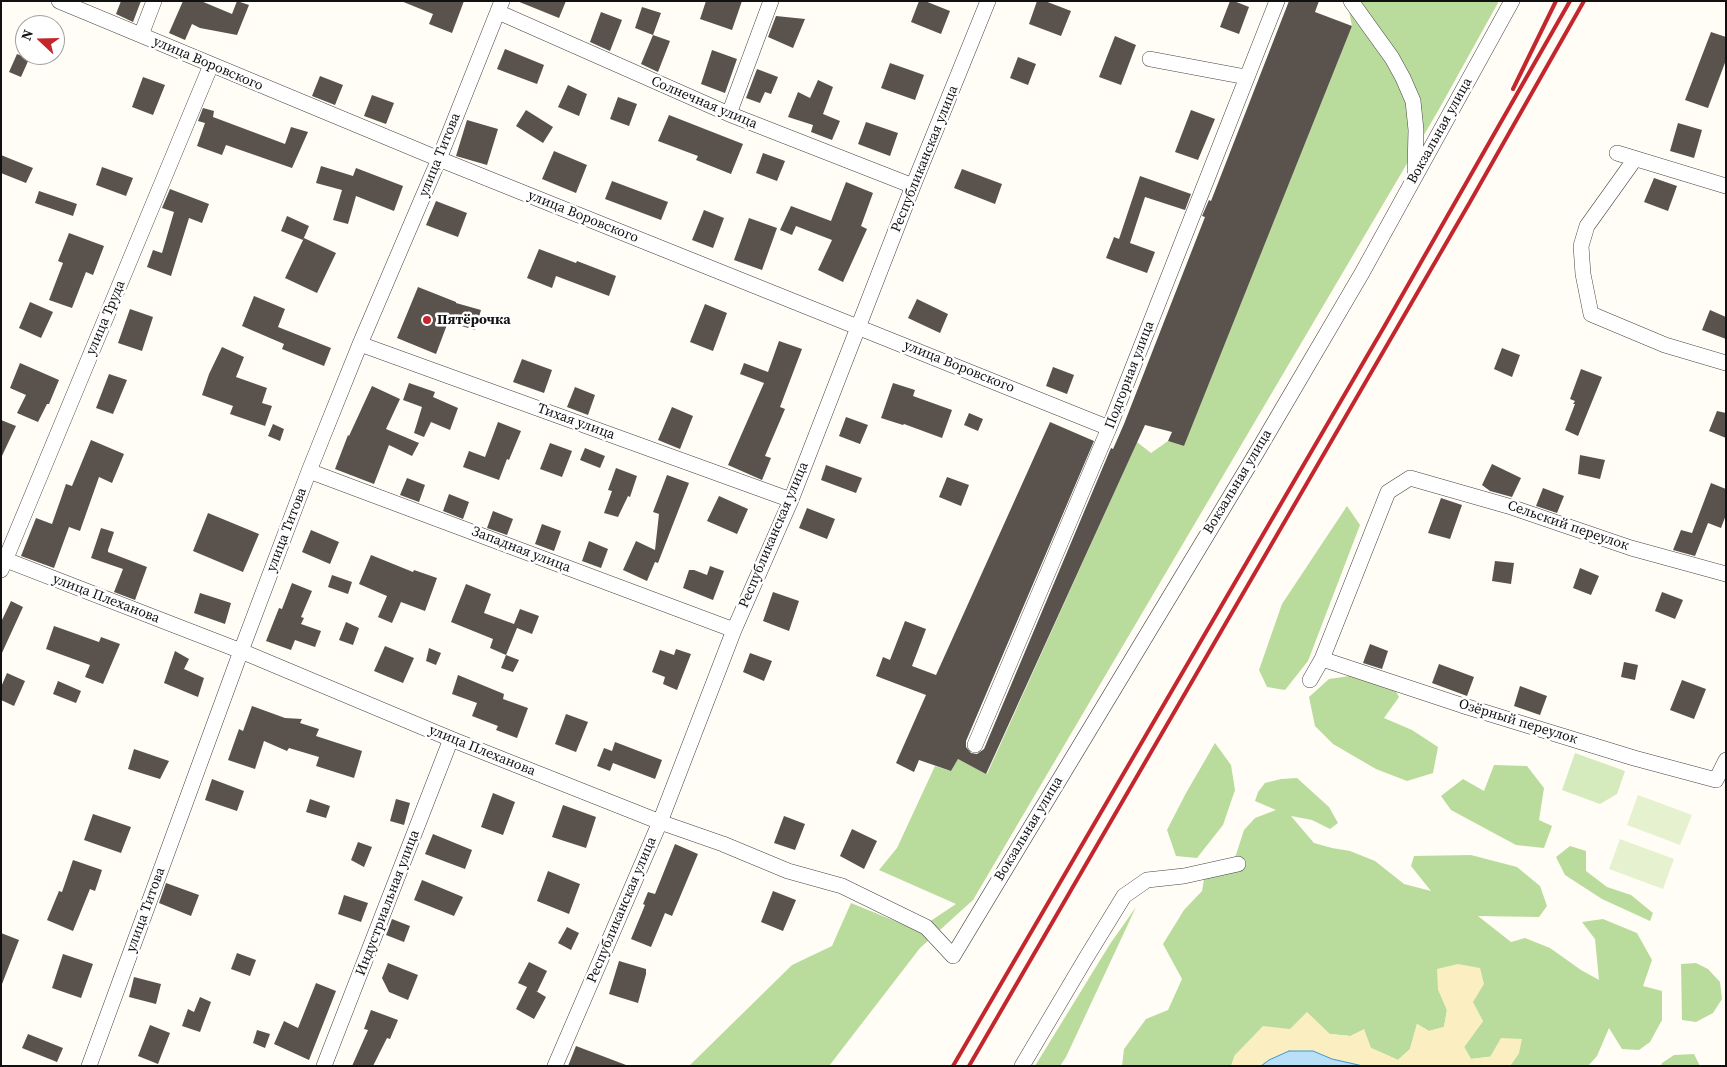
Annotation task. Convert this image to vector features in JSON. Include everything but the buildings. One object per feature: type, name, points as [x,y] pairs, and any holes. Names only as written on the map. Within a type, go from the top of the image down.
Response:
[{"type":"street","name":"улица Воровского","points":[[59,1],[211,66],[439,159],[1110,428]]},
{"type":"street","points":[[141,35],[154,1]]},
{"type":"street","points":[[729,114],[771,1]]},
{"type":"street","name":"Республиканская улица","points":[[555,1066],[660,822],[734,630],[791,500],[913,186],[988,1]]},
{"type":"street","name":"Подгорная улица","points":[[975,744],[1110,428],[1277,1]]},
{"type":"street","points":[[1351,1],[1392,58],[1413,101],[1416,130],[1415,175]]},
{"type":"street","name":"Вокзальная улица","points":[[953,956],[1362,272],[1512,1]]},
{"type":"street","name":"Солнечная улица","points":[[500,7],[729,114],[913,186]]},
{"type":"street","name":"улица Титова","points":[[89,1066],[309,471],[500,7]]},
{"type":"street","points":[[1150,59],[1246,77]]},
{"type":"street","name":"улица Труда","points":[[3,562],[211,66]]},
{"type":"street","points":[[1617,153],[1726,186]]},
{"type":"street","points":[[1635,159],[1587,226],[1581,246],[1583,274],[1591,314],[1665,346],[1726,363]]},
{"type":"street","name":"Тихая улица","points":[[360,344],[791,500]]},
{"type":"street","name":"Западная улица","points":[[309,471],[734,630]]},
{"type":"street","name":"Сельский переулок","points":[[1322,659],[1388,492],[1410,478],[1508,506],[1630,548],[1726,574]]},
{"type":"street","name":"улица Плеханова","points":[[3,562],[241,651],[451,739],[660,822],[723,844],[788,871],[842,886],[926,927],[953,956]]},
{"type":"street","points":[[1310,680],[1322,659]]},
{"type":"street","name":"Озёрный переулок","points":[[1322,659],[1461,705],[1634,758],[1716,780],[1726,760]]},
{"type":"street","name":"Индустриальная улица","points":[[324,1066],[451,739]]},
{"type":"street","points":[[1022,1066],[1124,896],[1147,880],[1184,876],[1238,864]]},
{"type":"green space","points":[[1347,1],[1499,1],[1438,111],[973,900],[920,948],[829,1066],[689,1066],[792,965],[832,946],[851,903],[917,930],[956,904],[879,870],[897,848],[935,766],[951,771],[958,759],[987,774],[1137,442],[1151,453],[1168,441],[1184,446],[1352,26]]},
{"type":"green space","points":[[1347,506],[1360,525],[1308,661],[1285,690],[1267,687],[1259,670],[1282,604]]},
{"type":"green space","points":[[1357,675],[1390,681],[1399,697],[1384,718],[1412,730],[1438,747],[1433,773],[1407,781],[1376,769],[1333,744],[1315,726],[1309,697],[1329,679]]},
{"type":"green space","points":[[1215,743],[1231,765],[1235,790],[1223,825],[1197,858],[1176,856],[1167,830]]},
{"type":"green space","points":[[1575,753],[1625,771],[1617,794],[1600,804],[1562,790]]},
{"type":"green space","points":[[1494,765],[1527,766],[1544,788],[1539,820],[1552,826],[1544,848],[1516,845],[1451,810],[1441,796],[1463,779],[1484,791]]},
{"type":"green space","points":[[1297,778],[1329,807],[1338,823],[1330,829],[1312,820],[1291,816],[1314,843],[1350,851],[1375,861],[1404,884],[1431,891],[1411,866],[1414,856],[1471,855],[1517,867],[1540,886],[1547,906],[1539,917],[1478,916],[1511,942],[1525,938],[1550,948],[1599,980],[1595,939],[1582,922],[1603,919],[1637,933],[1652,960],[1643,986],[1662,991],[1662,1020],[1650,1042],[1639,1050],[1622,1049],[1609,1028],[1597,1056],[1588,1066],[1510,1066],[1519,1053],[1471,1059],[1464,1047],[1483,1021],[1438,989],[1447,1010],[1444,1027],[1429,1031],[1417,1024],[1410,1049],[1398,1060],[1350,1036],[1290,1030],[1235,1055],[1231,1066],[1122,1066],[1124,1049],[1146,1019],[1168,1010],[1182,979],[1163,944],[1184,910],[1202,891],[1204,879],[1233,864],[1244,830],[1255,818],[1276,810],[1255,801],[1258,792],[1265,783]]},
{"type":"green space","points":[[1638,795],[1692,815],[1680,845],[1627,825]]},
{"type":"green space","points":[[1620,839],[1674,859],[1663,889],[1609,869]]},
{"type":"green space","points":[[1570,846],[1586,851],[1586,871],[1607,887],[1631,895],[1653,913],[1650,921],[1602,899],[1565,875],[1556,857]]},
{"type":"green space","points":[[1136,907],[1066,1057],[1060,1066],[1035,1066],[1110,944]]},
{"type":"green space","points":[[1696,963],[1708,969],[1720,982],[1722,999],[1713,1013],[1696,1022],[1682,1020],[1681,964]]},
{"type":"green space","points":[[1694,1054],[1700,1066],[1661,1066],[1662,1063],[1674,1055]]},
{"type":"sand","points":[[1458,964],[1480,968],[1484,984],[1473,1002],[1483,1021],[1464,1047],[1471,1059],[1490,1057],[1501,1038],[1522,1039],[1519,1053],[1510,1066],[1363,1066],[1332,1059],[1313,1051],[1289,1051],[1269,1060],[1261,1066],[1231,1066],[1235,1055],[1263,1026],[1290,1029],[1307,1012],[1330,1034],[1350,1036],[1364,1029],[1371,1048],[1398,1060],[1410,1049],[1417,1024],[1429,1031],[1444,1027],[1447,1010],[1438,989],[1437,969]]},
{"type":"water","points":[[1289,1051],[1313,1051],[1332,1059],[1363,1066],[1261,1066],[1269,1060]]},
{"type":"railway","points":[[1513,89],[1556,1]]},
{"type":"railway","points":[[953,1066],[1384,327],[1570,1]]},
{"type":"railway","points":[[969,1066],[1470,202],[1584,1]]},
{"type":"place","name":"Пятёрочка","points":[[427,320]]}]
